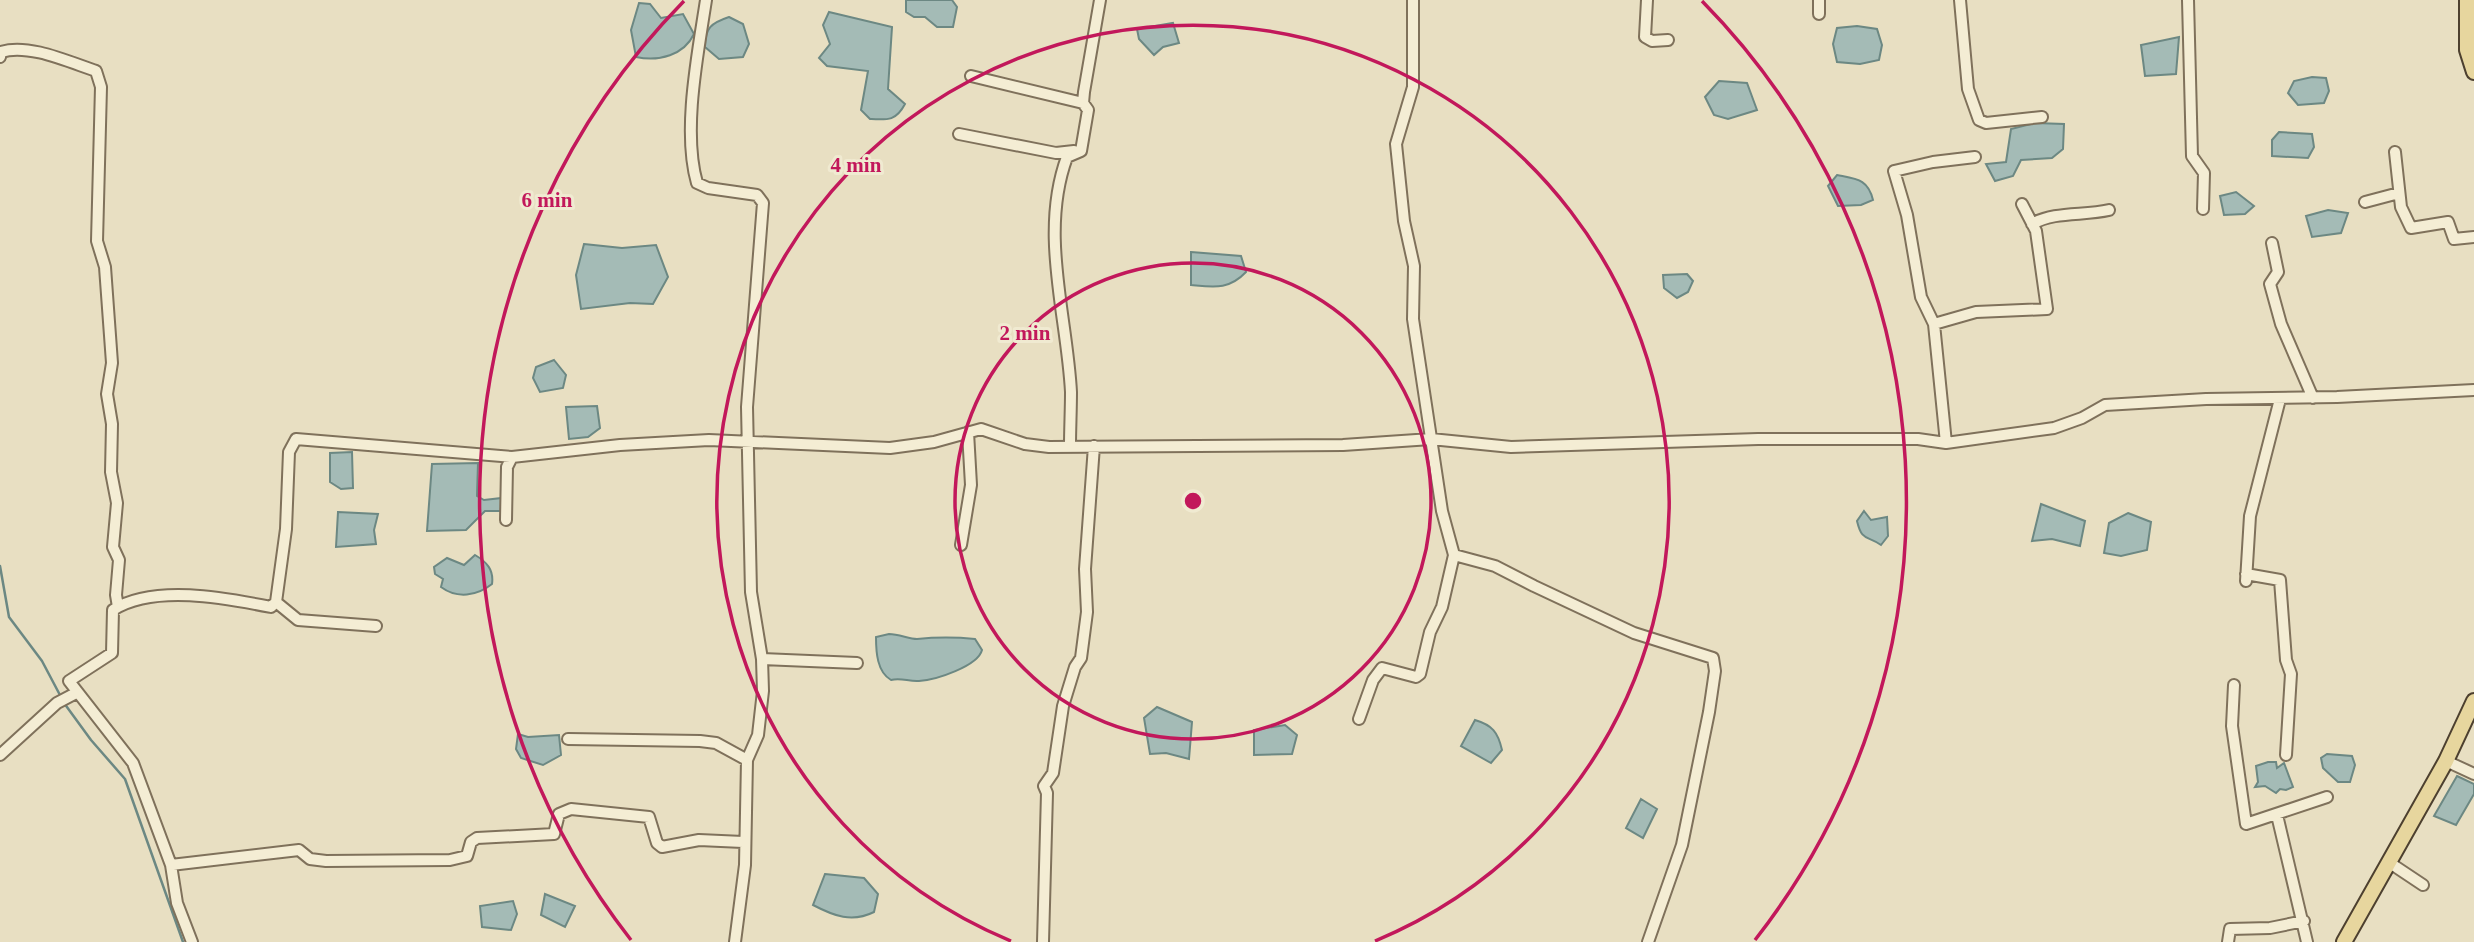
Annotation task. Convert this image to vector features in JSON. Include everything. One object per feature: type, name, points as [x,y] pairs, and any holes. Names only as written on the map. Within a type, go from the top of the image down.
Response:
[{"type":"main road","points":[[2466,0],[2474,72]]},
{"type":"main road","points":[[2344,942],[2446,761],[2474,701]]},
{"type":"street","points":[[706,0],[694,83],[692,167],[697,183],[708,188],[757,195],[763,203],[747,407],[751,592],[762,659],[758,735],[747,760],[743,842],[745,865],[735,942]]},
{"type":"street","points":[[1081,151],[1087,110],[1083,103],[1100,0]]},
{"type":"street","points":[[1359,719],[1373,680],[1382,668],[1416,677],[1420,674],[1430,632],[1443,607],[1454,555],[1442,511],[1413,319],[1414,266],[1404,221],[1396,144],[1413,86],[1413,0]]},
{"type":"street","points":[[1647,0],[1644,37],[1652,41],[1668,40]]},
{"type":"street","points":[[1819,0],[1819,14]]},
{"type":"street","points":[[1960,0],[1968,89],[1979,120],[1986,123],[2042,117]]},
{"type":"street","points":[[2189,0],[2192,156],[2204,173],[2203,209]]},
{"type":"street","points":[[0,57],[1,52],[16,48],[82,66],[96,71],[101,87],[97,241],[105,267],[112,363],[107,394],[112,424],[112,484],[117,503],[113,547],[119,560],[116,595],[118,607]]},
{"type":"street","points":[[971,76],[1083,103]]},
{"type":"street","points":[[959,134],[1056,153],[1081,151]]},
{"type":"street","points":[[1070,446],[1071,391],[1056,268],[1056,218],[1064,163],[1067,157],[1081,151]]},
{"type":"street","points":[[2395,152],[2401,208],[2411,229],[2448,222],[2454,239],[2474,237]]},
{"type":"street","points":[[1947,443],[1934,324],[1921,297],[1908,215],[1894,171],[1933,162],[1975,158]]},
{"type":"street","points":[[2365,202],[2399,193]]},
{"type":"street","points":[[1934,324],[1976,312],[2047,309],[2036,231],[2021,204]]},
{"type":"street","points":[[2032,224],[2048,215],[2088,215],[2109,210]]},
{"type":"street","points":[[2272,243],[2278,272],[2270,284],[2281,324],[2313,398]]},
{"type":"street","points":[[192,942],[177,903],[171,865],[133,763],[76,694],[69,681],[112,653],[113,610],[130,599],[156,594],[271,607],[276,602],[286,530],[289,452],[296,439],[512,457],[620,445],[749,440],[890,448],[981,429],[1025,444],[1070,446],[1343,445],[1431,439],[1511,447],[1758,439],[1918,439],[1947,443],[2054,428],[2082,418],[2105,405],[2474,390]]},
{"type":"street","points":[[2280,399],[2250,516],[2246,578],[2280,580],[2286,660],[2291,674],[2286,755]]},
{"type":"street","points":[[961,545],[971,485],[968,432]]},
{"type":"street","points":[[1044,942],[1047,793],[1044,786],[1053,773],[1063,706],[1075,667],[1081,658],[1087,612],[1085,569],[1094,446]]},
{"type":"street","points":[[506,520],[507,467],[512,457]]},
{"type":"street","points":[[1454,555],[1520,576],[1534,586],[1634,632],[1713,658],[1715,671],[1709,712],[1682,845],[1648,942]]},
{"type":"street","points":[[276,602],[298,620],[376,626]]},
{"type":"street","points":[[762,659],[856,663]]},
{"type":"street","points":[[2234,685],[2234,738],[2246,824],[2327,797]]},
{"type":"street","points":[[0,755],[57,703],[76,694]]},
{"type":"street","points":[[568,739],[708,742],[716,743],[747,760]]},
{"type":"street","points":[[2446,761],[2474,774]]},
{"type":"street","points":[[171,865],[277,850],[299,850],[310,859],[326,861],[450,860],[467,856],[471,842],[477,838],[554,835],[559,814],[571,809],[649,817],[657,843],[662,847],[699,841],[743,842]]},
{"type":"street","points":[[2277,815],[2307,942]]},
{"type":"street","points":[[2390,863],[2423,885]]},
{"type":"street","points":[[2228,942],[2230,929],[2304,921]]},
{"type":"water","points":[[906,0],[952,0],[957,7],[953,27],[937,27],[925,17],[914,17],[906,12]]},
{"type":"water","points":[[639,3],[650,4],[661,18],[683,14],[694,34],[690,41],[670,55],[636,57],[631,30]]},
{"type":"water","points":[[829,12],[892,27],[888,89],[905,104],[895,116],[870,119],[861,110],[868,71],[827,66],[819,58],[830,44],[823,25]]},
{"type":"water","points":[[729,17],[743,24],[749,44],[743,57],[719,59],[705,47],[706,35],[713,24]]},
{"type":"water","points":[[1173,23],[1179,43],[1163,47],[1154,55],[1139,39],[1137,29]]},
{"type":"water","points":[[1857,26],[1877,29],[1882,45],[1879,60],[1860,64],[1837,62],[1833,44],[1837,28]]},
{"type":"water","points":[[2179,37],[2176,74],[2145,76],[2141,45]]},
{"type":"water","points":[[2312,77],[2326,78],[2329,91],[2324,103],[2298,105],[2288,93],[2294,81]]},
{"type":"water","points":[[1719,81],[1747,83],[1757,110],[1728,119],[1714,115],[1705,97]]},
{"type":"water","points":[[2035,123],[2064,124],[2063,149],[2052,158],[2021,160],[2013,176],[1995,181],[1986,164],[2006,162],[2011,129]]},
{"type":"water","points":[[2279,132],[2312,134],[2314,147],[2308,158],[2272,156],[2272,140]]},
{"type":"water","points":[[1837,175],[1865,184],[1873,200],[1861,205],[1838,206],[1828,186]]},
{"type":"water","points":[[2236,192],[2254,206],[2245,214],[2224,215],[2220,196]]},
{"type":"water","points":[[2328,210],[2348,213],[2341,233],[2312,237],[2306,216]]},
{"type":"water","points":[[584,244],[622,248],[656,245],[668,277],[653,304],[630,303],[581,309],[576,275]]},
{"type":"water","points":[[1191,252],[1241,256],[1246,272],[1227,285],[1191,285]]},
{"type":"water","points":[[1687,274],[1693,281],[1688,292],[1677,298],[1664,288],[1663,275]]},
{"type":"water","points":[[554,360],[566,375],[563,388],[540,392],[533,378],[536,367]]},
{"type":"water","points":[[597,406],[600,428],[588,437],[569,439],[566,407]]},
{"type":"water","points":[[352,452],[353,488],[341,489],[330,482],[330,453]]},
{"type":"water","points":[[478,463],[477,496],[484,500],[502,498],[501,511],[485,511],[466,530],[427,531],[432,464]]},
{"type":"water","points":[[2041,504],[2085,521],[2080,546],[2052,539],[2032,541]]},
{"type":"water","points":[[1864,511],[1871,520],[1887,517],[1888,536],[1881,545],[1861,532],[1857,521]]},
{"type":"water","points":[[338,512],[378,514],[374,530],[376,544],[336,547]]},
{"type":"water","points":[[2128,513],[2151,522],[2147,550],[2121,556],[2104,553],[2109,523]]},
{"type":"water","points":[[475,555],[489,567],[492,584],[467,594],[454,593],[441,587],[443,579],[435,574],[434,567],[447,558],[464,565]]},
{"type":"water","points":[[889,634],[917,639],[975,639],[982,650],[979,656],[965,667],[945,675],[919,681],[891,680],[880,667],[876,643],[876,637]]},
{"type":"water","points":[[1157,707],[1192,722],[1189,759],[1166,753],[1150,754],[1144,718]]},
{"type":"water","points":[[1475,720],[1490,727],[1498,738],[1502,750],[1491,763],[1461,746]]},
{"type":"water","points":[[1285,725],[1297,735],[1292,754],[1254,755],[1254,730]]},
{"type":"water","points":[[518,734],[528,737],[559,735],[561,755],[543,765],[521,758],[516,749]]},
{"type":"water","points":[[2327,754],[2352,756],[2355,765],[2350,782],[2338,782],[2323,768],[2321,758]]},
{"type":"water","points":[[2276,762],[2277,768],[2284,763],[2293,787],[2280,789],[2276,793],[2265,786],[2255,787],[2258,782],[2256,766]]},
{"type":"water","points":[[2457,776],[2474,784],[2474,794],[2456,825],[2434,816]]},
{"type":"water","points":[[1641,799],[1657,809],[1643,838],[1626,828]]},
{"type":"water","points":[[825,874],[864,878],[878,894],[874,912],[851,918],[813,905]]},
{"type":"water","points":[[545,894],[575,906],[565,927],[541,915]]},
{"type":"water","points":[[513,901],[517,914],[511,930],[482,927],[480,906]]},
{"type":"waterway","points":[[0,566],[9,617],[42,661],[61,697]]},
{"type":"waterway","points":[[64,703],[91,740],[125,779],[183,942]]}]
